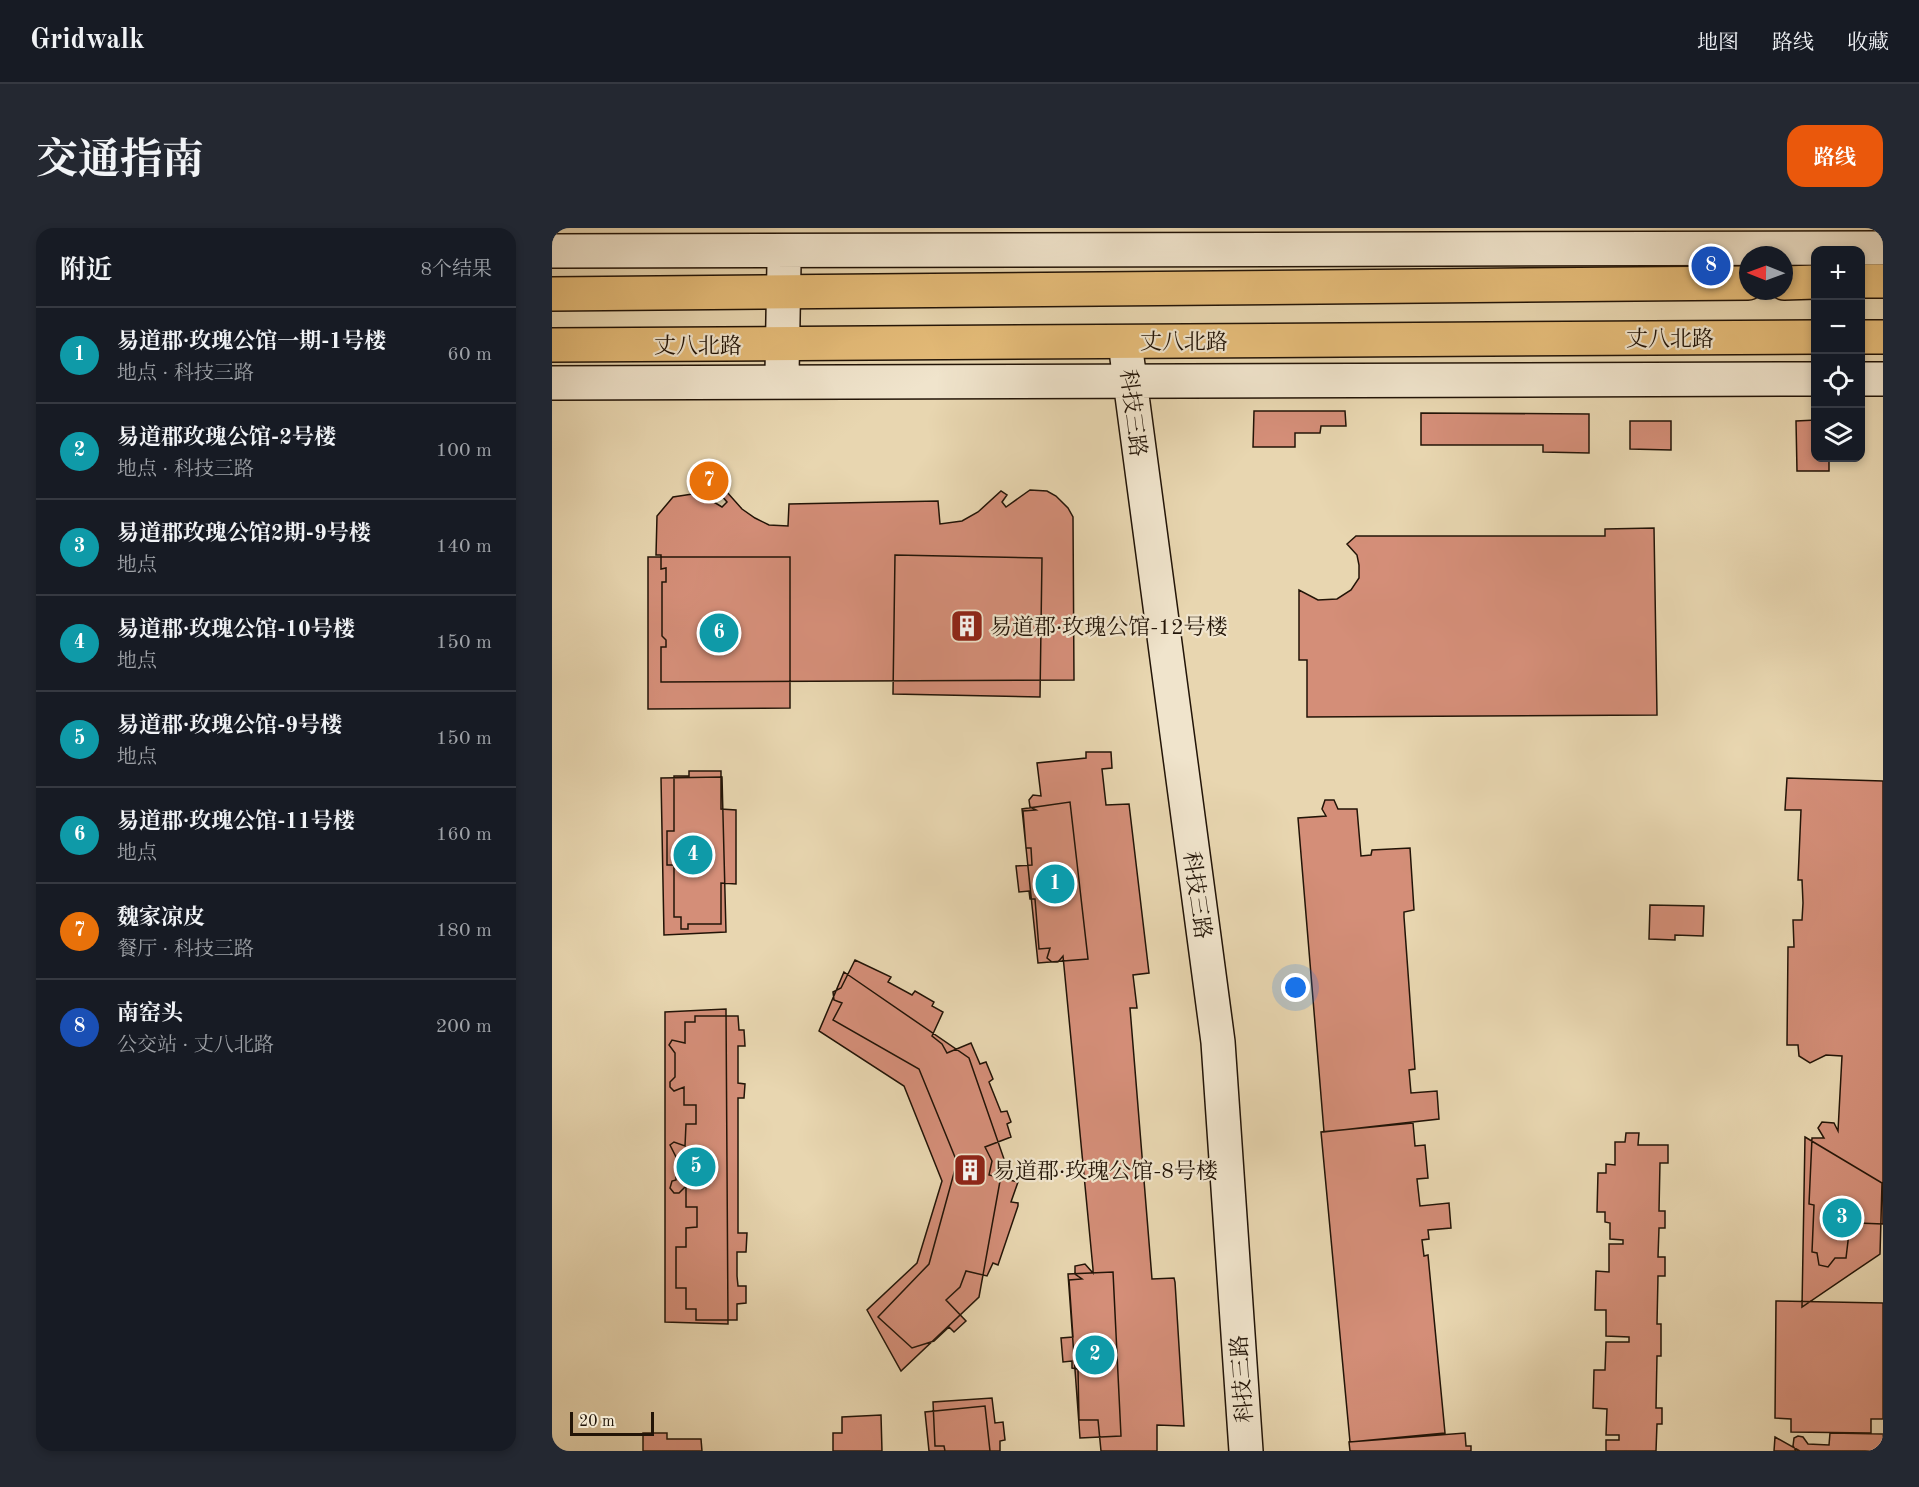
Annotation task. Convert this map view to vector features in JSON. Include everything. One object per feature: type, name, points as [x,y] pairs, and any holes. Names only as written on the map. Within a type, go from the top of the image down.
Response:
[{"type":"main road","points":[[552,251],[784,239],[1883,248]]},
{"type":"main road","points":[[782,382],[784,239]]},
{"type":"main road","points":[[1865,281],[1883,281]]},
{"type":"main road","points":[[1793,283],[1811,282]]},
{"type":"main road","points":[[552,294],[784,294],[1739,283]]},
{"type":"main road","name":"丈八北路","points":[[552,345],[1811,337]]},
{"type":"main road","points":[[1865,337],[1883,337]]},
{"type":"main road","name":"科技三路","points":[[1124,342],[1218,1042],[1246,1451]]},
{"type":"main road","points":[[552,383],[1811,379]]},
{"type":"main road","points":[[1865,379],[1883,379]]},
{"type":"building","points":[[1254,411],[1345,411],[1346,426],[1321,426],[1320,433],[1295,433],[1295,447],[1253,447]]},
{"type":"building","points":[[1421,413],[1589,414],[1589,453],[1543,452],[1543,445],[1421,445]]},
{"type":"building","points":[[1811,420],[1811,462],[1829,462],[1829,471],[1797,471],[1796,421]]},
{"type":"building","points":[[1630,421],[1671,421],[1671,450],[1630,449]]},
{"type":"building","points":[[1030,490],[1047,491],[1056,496],[1073,517],[1074,680],[661,682],[661,647],[666,647],[666,640],[662,636],[662,582],[666,582],[666,568],[661,569],[661,555],[656,555],[657,516],[673,497],[699,493],[722,507],[727,502],[721,495],[726,491],[742,509],[755,518],[769,525],[788,526],[789,504],[938,501],[940,524],[962,521],[978,512],[1001,491],[1007,495],[1002,502],[1006,507]]},
{"type":"building","points":[[1654,528],[1657,715],[1307,717],[1307,660],[1299,660],[1299,590],[1318,600],[1337,599],[1351,590],[1359,578],[1359,565],[1357,555],[1347,544],[1356,536],[1605,536],[1605,529]]},
{"type":"building","name":"易道郡·玫瑰公馆-12号楼","points":[[895,555],[1042,558],[1040,697],[893,694]]},
{"type":"building","points":[[648,557],[790,557],[790,708],[648,709]]},
{"type":"building","points":[[1086,752],[1111,752],[1112,768],[1102,769],[1106,805],[1129,804],[1149,973],[1133,975],[1137,1008],[1130,1008],[1152,1279],[1174,1278],[1175,1282],[1184,1426],[1157,1425],[1157,1451],[1101,1451],[1098,1420],[1079,1420],[1078,1369],[1072,1368],[1072,1361],[1063,1362],[1061,1338],[1073,1337],[1069,1280],[1082,1279],[1075,1274],[1075,1266],[1085,1264],[1093,1273],[1093,1269],[1063,956],[1058,962],[1052,962],[1047,958],[1050,948],[1039,949],[1035,899],[1030,899],[1029,891],[1019,892],[1016,866],[1032,865],[1031,848],[1026,848],[1023,811],[1036,810],[1030,807],[1029,800],[1033,795],[1041,796],[1037,763],[1086,758]]},
{"type":"building","points":[[689,771],[721,771],[721,809],[736,810],[736,884],[721,883],[721,924],[688,924],[688,929],[681,929],[681,917],[674,917],[674,865],[667,865],[667,831],[674,831],[674,776],[689,776]]},
{"type":"building","points":[[722,777],[726,932],[664,935],[661,778]]},
{"type":"building","points":[[1787,778],[1883,781],[1883,1224],[1858,1223],[1858,1216],[1851,1216],[1846,1258],[1835,1258],[1828,1267],[1819,1265],[1817,1253],[1812,1252],[1814,1205],[1809,1204],[1812,1138],[1824,1138],[1818,1128],[1822,1122],[1834,1123],[1838,1131],[1842,1056],[1826,1055],[1810,1063],[1799,1056],[1798,1045],[1787,1045],[1788,947],[1794,947],[1793,920],[1802,920],[1803,903],[1802,880],[1798,880],[1801,810],[1785,810]]},
{"type":"building","points":[[1325,800],[1334,800],[1338,809],[1357,809],[1361,856],[1371,855],[1372,850],[1410,848],[1414,910],[1404,912],[1404,917],[1415,1069],[1409,1070],[1411,1093],[1437,1091],[1439,1119],[1324,1132],[1298,818],[1326,816],[1322,809]]},
{"type":"building","points":[[1070,802],[1088,959],[1038,963],[1022,809]]},
{"type":"building","points":[[1650,905],[1704,906],[1703,936],[1675,935],[1675,940],[1649,939]]},
{"type":"building","name":"易道郡·玫瑰公馆-8号楼","points":[[855,960],[891,977],[888,982],[912,995],[915,991],[934,1002],[932,1006],[943,1012],[932,1036],[942,1044],[947,1053],[971,1043],[980,1064],[986,1062],[993,1079],[989,1082],[1001,1112],[1007,1111],[1011,1122],[1007,1124],[1011,1137],[985,1147],[992,1161],[989,1175],[1018,1182],[1011,1202],[1018,1203],[1018,1206],[998,1265],[993,1263],[987,1276],[966,1271],[960,1287],[946,1300],[966,1321],[954,1332],[949,1327],[934,1341],[912,1348],[878,1317],[929,1264],[957,1162],[919,1069],[833,1020],[842,1003],[834,1000],[833,992],[841,988]]},
{"type":"building","name":"易道郡·玫瑰公馆-8号楼","points":[[844,972],[969,1058],[1004,1159],[979,1297],[901,1371],[867,1310],[917,1263],[942,1181],[904,1086],[819,1031]]},
{"type":"building","points":[[726,1009],[728,1324],[665,1322],[665,1012]]},
{"type":"building","points":[[695,1016],[738,1016],[739,1030],[744,1030],[745,1046],[738,1046],[738,1083],[745,1084],[744,1098],[738,1098],[738,1233],[747,1233],[746,1252],[737,1252],[737,1276],[738,1286],[746,1286],[746,1303],[737,1304],[737,1320],[696,1320],[696,1309],[686,1309],[686,1288],[676,1288],[676,1247],[686,1247],[686,1228],[697,1227],[697,1207],[686,1207],[686,1186],[679,1193],[674,1193],[670,1188],[672,1181],[676,1180],[676,1157],[670,1145],[674,1142],[685,1146],[686,1124],[696,1124],[696,1105],[684,1105],[684,1087],[674,1091],[670,1087],[670,1082],[675,1077],[675,1053],[669,1045],[672,1040],[685,1043],[685,1022],[695,1022]]},
{"type":"building","points":[[1413,1123],[1415,1146],[1425,1145],[1428,1178],[1417,1179],[1420,1206],[1449,1203],[1451,1228],[1428,1230],[1429,1239],[1422,1240],[1424,1256],[1428,1255],[1445,1433],[1350,1442],[1321,1132]]},
{"type":"building","points":[[1626,1133],[1639,1133],[1638,1145],[1668,1145],[1668,1163],[1660,1163],[1659,1211],[1665,1211],[1665,1228],[1659,1228],[1658,1257],[1665,1257],[1665,1276],[1658,1276],[1657,1324],[1661,1324],[1661,1356],[1657,1356],[1656,1408],[1662,1408],[1662,1424],[1657,1424],[1656,1451],[1606,1451],[1606,1440],[1619,1440],[1619,1435],[1606,1435],[1607,1409],[1593,1408],[1594,1370],[1605,1370],[1606,1342],[1629,1342],[1629,1337],[1606,1336],[1606,1310],[1595,1310],[1596,1271],[1609,1272],[1609,1244],[1623,1244],[1623,1240],[1610,1239],[1610,1223],[1605,1222],[1605,1212],[1597,1212],[1598,1173],[1606,1173],[1606,1164],[1615,1165],[1615,1142],[1625,1142]]},
{"type":"building","points":[[1805,1137],[1882,1183],[1880,1254],[1802,1307]]},
{"type":"building","points":[[1113,1272],[1121,1436],[1080,1438],[1068,1274]]},
{"type":"building","points":[[1776,1301],[1883,1303],[1883,1419],[1871,1419],[1871,1433],[1791,1432],[1791,1419],[1775,1418]]},
{"type":"building","points":[[992,1398],[995,1423],[1003,1422],[1005,1440],[1000,1441],[1000,1451],[945,1451],[944,1446],[935,1446],[933,1402]]},
{"type":"building","points":[[985,1406],[990,1451],[929,1451],[925,1412]]},
{"type":"building","points":[[881,1415],[882,1451],[833,1451],[833,1433],[842,1433],[842,1417]]},
{"type":"building","points":[[643,1433],[667,1433],[667,1439],[701,1439],[702,1451],[643,1451]]},
{"type":"building","points":[[1465,1433],[1466,1446],[1471,1446],[1471,1451],[1350,1451],[1349,1442]]},
{"type":"building","points":[[1830,1433],[1883,1434],[1883,1451],[1796,1451],[1793,1446],[1794,1438],[1798,1436],[1803,1437],[1808,1444],[1829,1445]]},
{"type":"building","points":[[1775,1437],[1800,1451],[1774,1451]]},
{"type":"place","name":"南窑头","points":[[1711,266]]},
{"type":"place","name":"魏家凉皮","points":[[709,481]]},
{"type":"place","name":"易道郡·玫瑰公馆-12号楼","points":[[967,626]]},
{"type":"place","name":"易道郡·玫瑰公馆-11号楼","points":[[719,633]]},
{"type":"place","name":"易道郡·玫瑰公馆-10号楼","points":[[693,855]]},
{"type":"place","name":"易道郡·玫瑰公馆一期-1号楼","points":[[1055,884]]},
{"type":"place","name":"易道郡·玫瑰公馆-9号楼","points":[[696,1167]]},
{"type":"place","name":"易道郡·玫瑰公馆-8号楼","points":[[970,1170]]},
{"type":"place","name":"易道郡玫瑰公馆2期-9号楼","points":[[1842,1218]]},
{"type":"place","name":"易道郡玫瑰公馆-2号楼","points":[[1095,1355]]}]
